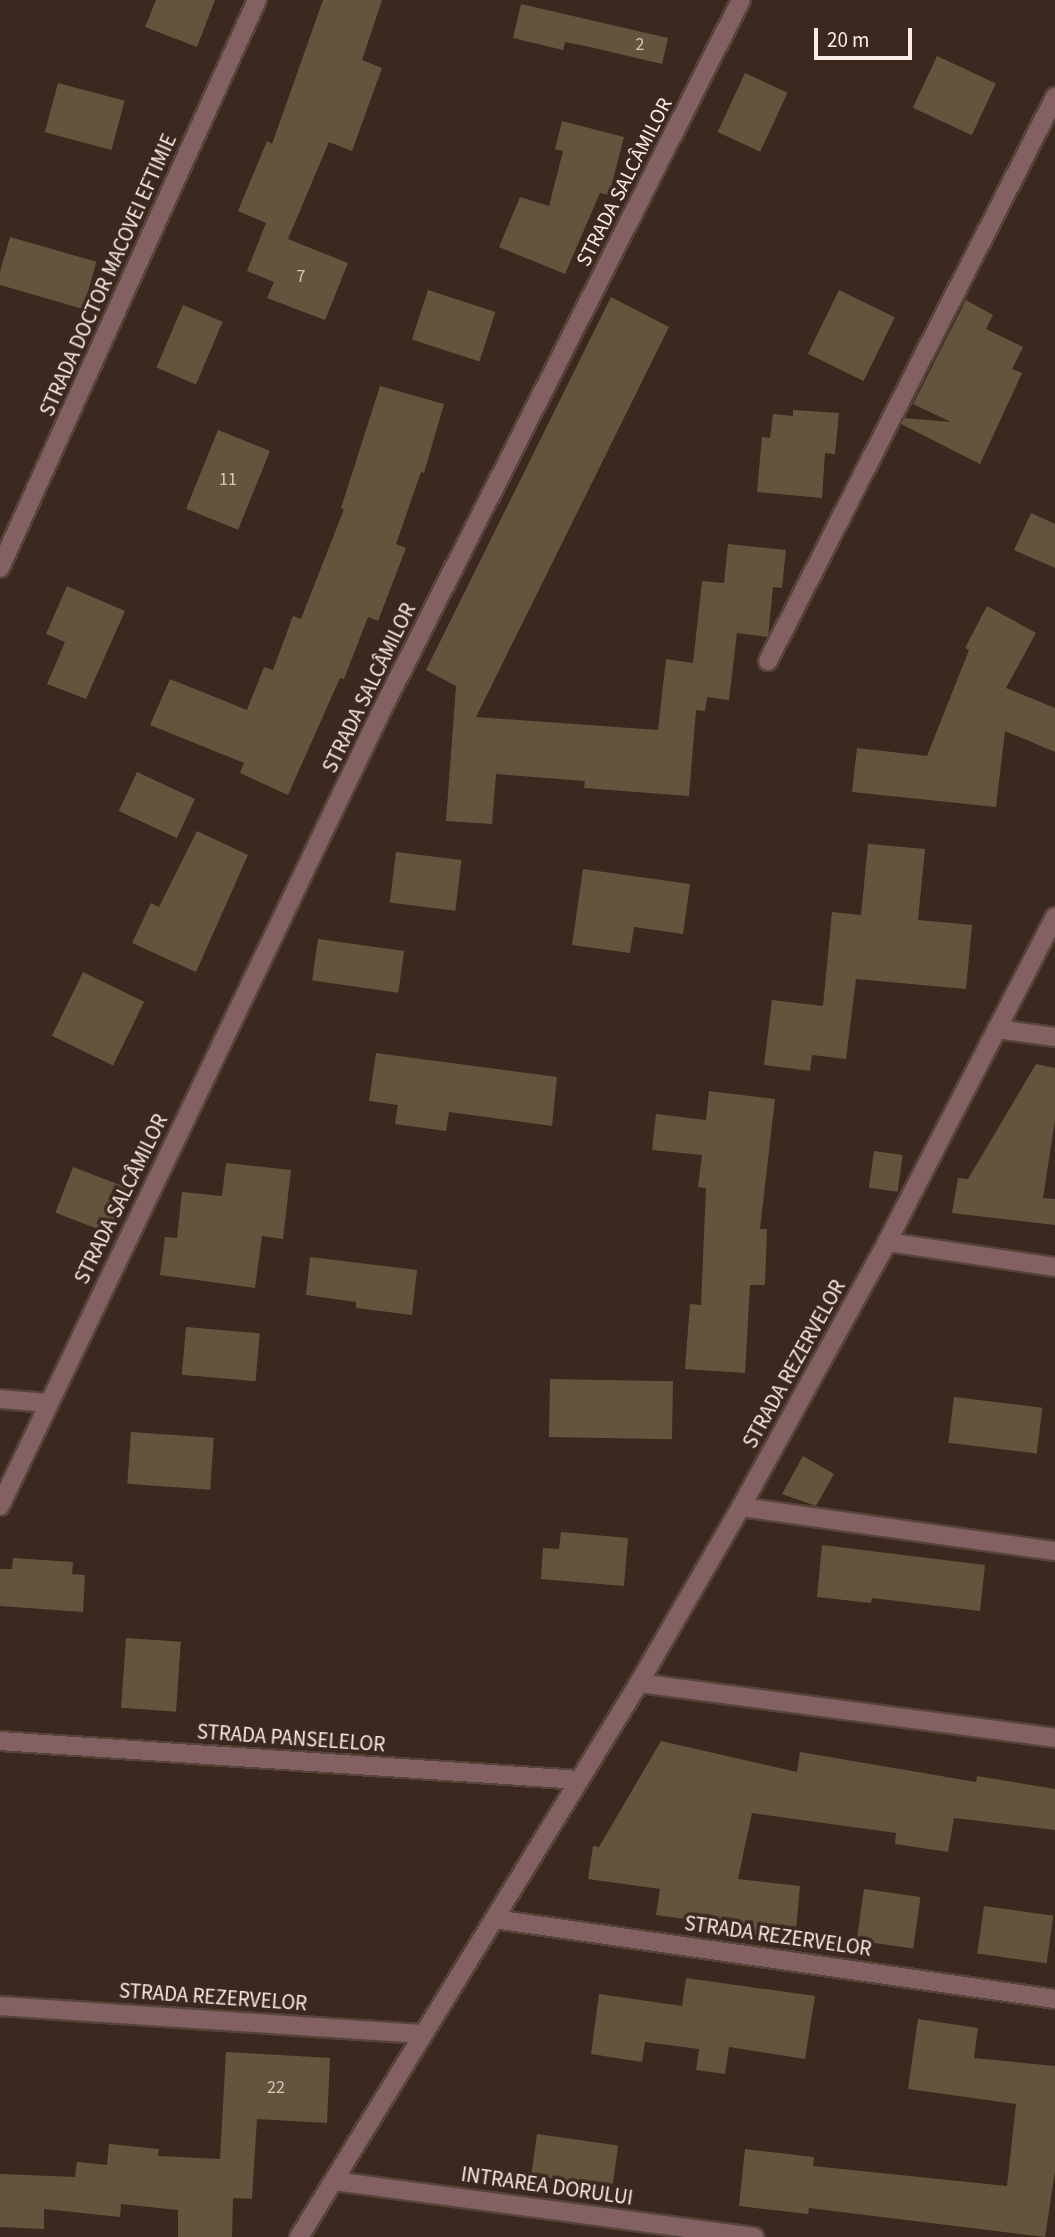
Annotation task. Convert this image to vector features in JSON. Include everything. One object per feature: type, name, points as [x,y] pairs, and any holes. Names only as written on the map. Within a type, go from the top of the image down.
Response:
[{"type":"street","name":"STRADA DOCTOR MACOVEI EFTIMIE","points":[[0,568],[257,0]]},
{"type":"street","name":"STRADA SALCÂMILOR","points":[[0,1506],[380,714],[741,0]]},
{"type":"street","points":[[768,661],[1055,97]]},
{"type":"street","name":"STRADA REZERVELOR","points":[[299,2237],[639,1682],[741,1507],[887,1242],[1055,917]]},
{"type":"street","points":[[998,1029],[1055,1037]]},
{"type":"street","points":[[887,1242],[1055,1267]]},
{"type":"street","points":[[0,1399],[48,1403]]},
{"type":"street","points":[[741,1507],[1055,1551]]},
{"type":"street","points":[[639,1682],[1055,1738]]},
{"type":"street","name":"STRADA PANSELELOR","points":[[0,1741],[579,1780]]},
{"type":"street","name":"STRADA REZERVELOR","points":[[494,1919],[1055,1999]]},
{"type":"street","name":"STRADA REZERVELOR","points":[[0,2006],[423,2034]]},
{"type":"street","name":"INTRAREA DORULUI","points":[[334,2181],[754,2237]]},
{"type":"building","points":[[156,0],[215,0],[197,47],[145,27]]},
{"type":"building","points":[[323,0],[382,0],[362,60],[382,68],[352,151],[329,142],[288,239],[348,263],[325,320],[267,298],[274,282],[247,271],[266,223],[238,211],[267,141],[272,144]]},
{"type":"building","points":[[521,4],[668,38],[662,64],[565,42],[563,50],[513,38]]},
{"type":"building","points":[[937,56],[996,83],[972,135],[913,108]]},
{"type":"building","points":[[745,73],[788,93],[760,152],[718,132]]},
{"type":"building","points":[[58,83],[125,101],[111,150],[45,132]]},
{"type":"building","points":[[562,121],[624,137],[609,195],[600,193],[565,274],[499,247],[520,197],[549,206],[563,151],[555,149]]},
{"type":"building","points":[[10,237],[97,262],[83,309],[0,285],[0,272]]},
{"type":"building","points":[[428,290],[496,312],[479,361],[412,339]]},
{"type":"building","points":[[839,290],[895,317],[864,381],[808,354]]},
{"type":"building","points":[[611,297],[669,327],[476,717],[658,730],[666,659],[693,663],[702,581],[724,583],[728,544],[786,550],[782,588],[773,587],[768,637],[737,633],[729,700],[707,697],[705,711],[696,710],[689,796],[584,788],[585,781],[496,774],[492,824],[446,821],[456,686],[426,670]]},
{"type":"building","points":[[966,300],[993,315],[986,329],[1023,347],[1012,369],[1022,373],[980,464],[901,424],[904,418],[951,422],[913,404]]},
{"type":"building","points":[[183,305],[223,322],[196,384],[156,368]]},
{"type":"building","points":[[380,386],[444,404],[424,473],[421,472],[396,544],[406,548],[378,621],[368,617],[344,679],[340,678],[288,795],[240,773],[244,763],[150,725],[170,679],[247,710],[264,667],[273,670],[293,616],[301,619],[344,509],[341,508]]},
{"type":"building","points":[[793,410],[839,413],[835,454],[825,453],[822,498],[757,492],[762,437],[770,438],[773,414],[793,416]]},
{"type":"building","points":[[218,430],[270,451],[238,530],[186,509]]},
{"type":"building","points":[[1031,513],[1055,524],[1055,568],[1014,550]]},
{"type":"building","points":[[67,586],[125,611],[86,699],[47,684],[65,642],[46,634]]},
{"type":"building","points":[[987,606],[1036,633],[1006,688],[1055,708],[1055,752],[1005,731],[996,807],[852,792],[857,748],[927,756],[969,650],[965,648]]},
{"type":"building","points":[[137,772],[195,799],[177,838],[119,811]]},
{"type":"building","points":[[197,831],[248,855],[196,972],[132,943],[151,903],[159,907]]},
{"type":"building","points":[[868,844],[925,849],[918,920],[972,925],[966,989],[856,979],[846,1059],[812,1055],[810,1071],[764,1065],[772,1000],[823,1006],[832,912],[861,915]]},
{"type":"building","points":[[396,852],[462,860],[455,911],[390,903]]},
{"type":"building","points":[[583,869],[690,884],[683,934],[634,927],[630,953],[572,945]]},
{"type":"building","points":[[318,939],[404,951],[398,993],[312,981]]},
{"type":"building","points":[[83,972],[144,1002],[113,1066],[52,1036]]},
{"type":"building","points":[[376,1053],[557,1077],[552,1126],[449,1112],[446,1131],[395,1124],[398,1105],[369,1101]]},
{"type":"building","points":[[1036,1064],[1055,1068],[1055,1120],[1043,1198],[1055,1199],[1055,1225],[952,1213],[958,1178],[968,1179]]},
{"type":"building","points":[[709,1091],[775,1099],[760,1229],[767,1229],[765,1285],[750,1285],[745,1373],[685,1369],[690,1304],[701,1305],[706,1188],[698,1187],[702,1155],[652,1150],[656,1114],[706,1120]]},
{"type":"building","points":[[874,1151],[903,1155],[898,1192],[869,1188]]},
{"type":"building","points":[[226,1163],[291,1170],[283,1239],[262,1236],[255,1288],[160,1275],[165,1237],[177,1238],[182,1192],[222,1196]]},
{"type":"building","points":[[73,1167],[127,1188],[110,1234],[55,1213]]},
{"type":"building","points":[[310,1257],[417,1270],[412,1315],[356,1308],[356,1302],[306,1295]]},
{"type":"building","points":[[186,1327],[260,1333],[256,1381],[182,1375]]},
{"type":"building","points":[[550,1379],[673,1381],[672,1439],[549,1437]]},
{"type":"building","points":[[954,1397],[1042,1408],[1037,1454],[948,1443]]},
{"type":"building","points":[[131,1432],[214,1438],[210,1490],[127,1484]]},
{"type":"building","points":[[803,1456],[834,1474],[816,1506],[782,1494]]},
{"type":"building","points":[[561,1532],[628,1538],[624,1586],[541,1579],[543,1548],[559,1549]]},
{"type":"building","points":[[822,1545],[985,1565],[980,1611],[872,1598],[871,1603],[817,1597]]},
{"type":"building","points":[[13,1558],[73,1562],[72,1574],[85,1575],[83,1612],[0,1606],[0,1569],[12,1569]]},
{"type":"building","points":[[126,1638],[181,1642],[176,1712],[121,1708]]},
{"type":"building","points":[[661,1741],[797,1772],[800,1752],[976,1782],[977,1776],[1055,1789],[1055,1830],[954,1818],[948,1852],[895,1844],[896,1833],[752,1813],[738,1879],[800,1886],[795,1941],[734,1935],[735,1926],[656,1915],[660,1889],[588,1879],[593,1846],[599,1847]]},
{"type":"building","points":[[864,1889],[920,1897],[913,1948],[857,1940]]},
{"type":"building","points":[[984,1906],[1053,1916],[1047,1963],[977,1954]]},
{"type":"building","points":[[686,1978],[815,1996],[805,2059],[729,2047],[725,2074],[696,2070],[699,2049],[645,2042],[642,2062],[591,2054],[599,1994],[682,2006]]},
{"type":"building","points":[[918,2019],[978,2028],[974,2058],[1055,2066],[1055,2171],[1045,2237],[809,2208],[808,2214],[739,2206],[745,2149],[814,2157],[813,2166],[1007,2186],[1016,2104],[908,2089]]},
{"type":"building","points":[[226,2052],[330,2058],[327,2123],[257,2119],[252,2199],[233,2198],[232,2237],[178,2237],[178,2210],[121,2204],[120,2217],[44,2209],[44,2229],[0,2227],[0,2174],[75,2177],[77,2162],[107,2165],[109,2144],[159,2149],[158,2156],[220,2159]]},
{"type":"building","points":[[537,2134],[618,2145],[612,2187],[531,2176]]}]
